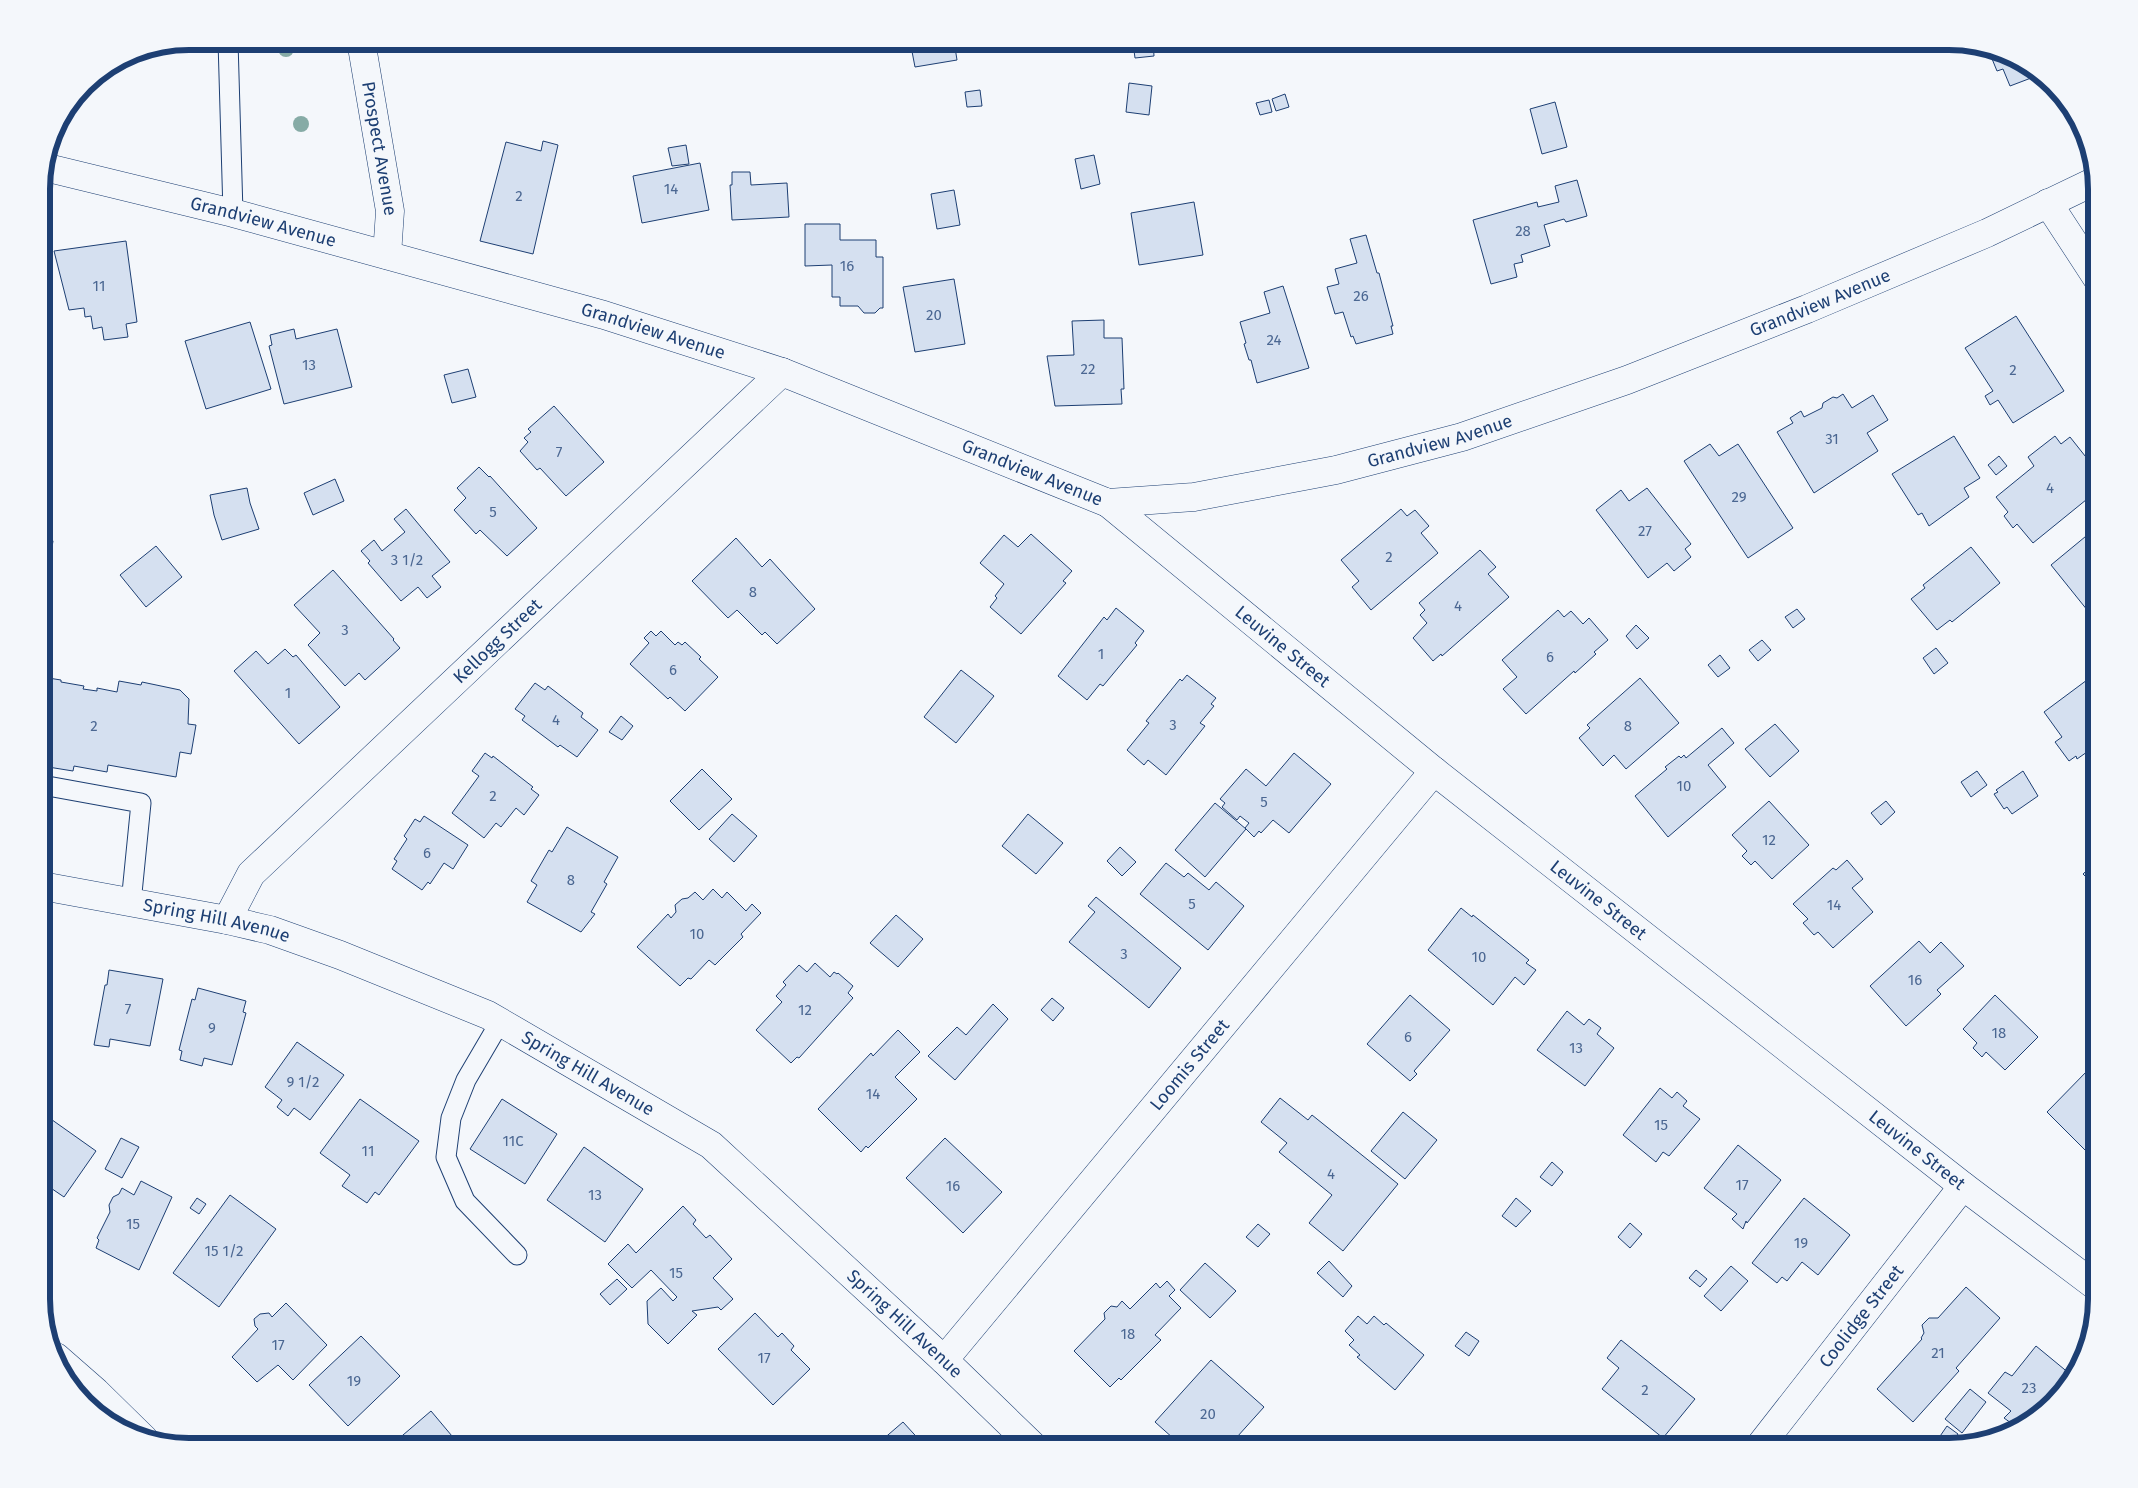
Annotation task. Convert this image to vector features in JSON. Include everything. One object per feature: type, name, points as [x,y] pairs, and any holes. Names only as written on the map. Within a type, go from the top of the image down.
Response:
[{"type":"street","name":"Prospect Avenue","points":[[363,50],[390,211],[387,255]]},
{"type":"street","name":"Grandview Avenue","points":[[51,169],[233,213],[604,315],[782,372],[1108,503],[1194,497],[1211,494],[1336,470],[1462,437],[1627,380],[1807,309],[1987,233],[2088,184]]},
{"type":"street","points":[[2048,203],[2088,264]]},
{"type":"street","name":"Kellogg Street","points":[[227,920],[251,874],[782,372]]},
{"type":"street","name":"Leuvine Street","points":[[1108,503],[1434,771],[1963,1186],[2088,1280]]},
{"type":"street","name":"Loomis Street","points":[[944,1360],[1434,771]]},
{"type":"street","name":"Spring Hill Avenue","points":[[50,888],[227,920],[270,930],[340,955],[488,1015],[711,1145],[944,1360],[1025,1438]]},
{"type":"street","name":"Coolidge Street","points":[[1766,1438],[1963,1186]]},
{"type":"street","points":[[68,1368],[130,1425]]},
{"type":"lane","points":[[228,50],[233,213]]},
{"type":"lane","points":[[50,786],[141,803],[131,903]]},
{"type":"lane","points":[[500,1022],[466,1080],[451,1118],[446,1157],[465,1201],[517,1255]]},
{"type":"building","points":[[912,50],[955,50],[957,60],[915,67]]},
{"type":"building","points":[[1134,50],[1154,50],[1154,56],[1135,58]]},
{"type":"building","points":[[1991,56],[2011,64],[2032,78],[2010,86],[2003,69],[1997,71]]},
{"type":"building","points":[[1129,83],[1152,86],[1149,115],[1126,112]]},
{"type":"building","points":[[980,90],[982,106],[967,107],[965,92]]},
{"type":"building","points":[[1285,94],[1289,107],[1276,111],[1272,99]]},
{"type":"building","points":[[1269,100],[1272,112],[1260,115],[1256,103]]},
{"type":"building","points":[[1555,102],[1567,147],[1542,154],[1530,109]]},
{"type":"building","points":[[543,141],[558,145],[533,254],[480,241],[506,142],[541,151]]},
{"type":"building","points":[[686,145],[689,164],[672,166],[668,148]]},
{"type":"building","points":[[1094,155],[1100,184],[1081,189],[1075,159]]},
{"type":"building","points":[[700,163],[709,210],[642,223],[633,176]]},
{"type":"building","points":[[732,172],[750,172],[751,185],[787,183],[789,217],[732,220],[730,185],[732,185]]},
{"type":"building","points":[[1577,180],[1587,216],[1566,222],[1564,219],[1544,225],[1550,246],[1521,255],[1523,262],[1514,264],[1517,277],[1491,284],[1473,220],[1537,202],[1538,207],[1559,202],[1555,186]]},
{"type":"building","points":[[954,190],[960,225],[937,229],[931,194]]},
{"type":"building","points":[[1194,202],[1203,255],[1139,265],[1131,213]]},
{"type":"building","points":[[805,224],[840,224],[840,240],[876,240],[876,257],[883,257],[883,308],[880,308],[875,313],[864,313],[858,306],[840,306],[840,297],[832,297],[832,265],[805,266]]},
{"type":"building","points":[[1366,235],[1377,273],[1379,273],[1393,326],[1391,326],[1393,334],[1356,344],[1353,336],[1351,337],[1343,312],[1335,314],[1327,287],[1339,284],[1335,269],[1357,263],[1350,239]]},
{"type":"building","points":[[126,241],[137,322],[126,324],[128,337],[104,340],[102,327],[93,329],[91,316],[85,317],[84,308],[69,310],[54,251]]},
{"type":"building","points":[[954,279],[965,344],[915,352],[903,287]]},
{"type":"building","points":[[1283,286],[1309,368],[1257,383],[1251,360],[1249,360],[1244,344],[1246,343],[1240,322],[1270,313],[1264,292]]},
{"type":"building","points":[[2016,316],[2064,391],[2013,423],[1998,400],[1990,405],[1985,396],[1993,391],[1965,348]]},
{"type":"building","points":[[1104,320],[1104,338],[1122,338],[1124,389],[1121,389],[1122,404],[1055,406],[1047,356],[1074,355],[1072,321]]},
{"type":"building","points":[[250,322],[271,389],[206,409],[185,341]]},
{"type":"building","points":[[294,329],[296,339],[337,329],[352,387],[284,404],[269,346],[272,345],[270,335]]},
{"type":"building","points":[[468,369],[476,397],[452,403],[444,375]]},
{"type":"building","points":[[1843,394],[1852,408],[1873,395],[1888,420],[1867,433],[1878,451],[1814,493],[1777,432],[1793,423],[1790,418],[1801,411],[1804,417],[1822,408],[1823,403],[1833,397],[1837,398]]},
{"type":"building","points":[[554,406],[604,462],[566,496],[540,468],[537,470],[520,451],[528,442],[524,438],[531,432],[528,429]]},
{"type":"building","points":[[1954,436],[1980,478],[1964,488],[1969,497],[1929,526],[1922,513],[1918,515],[1892,474]]},
{"type":"building","points":[[2055,436],[2061,444],[2070,437],[2088,460],[2088,498],[2033,543],[2017,524],[2013,528],[2004,516],[2008,512],[1996,497],[2034,466],[2028,457]]},
{"type":"building","points":[[1710,444],[1719,456],[1738,444],[1793,528],[1748,558],[1684,461]]},
{"type":"building","points":[[1999,456],[2007,466],[1996,475],[1988,465]]},
{"type":"building","points":[[479,467],[490,476],[537,528],[507,556],[480,530],[476,534],[454,510],[466,498],[457,488]]},
{"type":"building","points":[[335,479],[344,501],[313,515],[304,493]]},
{"type":"building","points":[[247,488],[259,529],[222,540],[210,495]]},
{"type":"building","points":[[1647,488],[1691,544],[1685,549],[1691,557],[1674,571],[1667,563],[1648,578],[1596,510],[1621,490],[1629,501]]},
{"type":"building","points":[[406,509],[450,562],[432,576],[441,587],[427,598],[418,587],[401,601],[368,563],[370,561],[361,551],[374,540],[382,551],[405,532],[394,519]]},
{"type":"building","points":[[1401,509],[1407,516],[1415,510],[1429,526],[1421,533],[1438,553],[1371,610],[1352,587],[1359,581],[1341,560]]},
{"type":"building","points":[[1031,534],[1072,571],[1063,581],[1066,583],[1021,634],[990,607],[1004,584],[980,563],[1004,535],[1018,547]]},
{"type":"building","points":[[2088,534],[2088,611],[2051,565]]},
{"type":"building","points":[[50,537],[53,541],[50,559]]},
{"type":"building","points":[[736,538],[762,567],[770,559],[815,609],[777,644],[765,632],[762,635],[737,610],[728,618],[692,581]]},
{"type":"building","points":[[156,546],[182,577],[146,607],[120,575]]},
{"type":"building","points":[[1971,547],[2000,583],[1952,622],[1950,620],[1937,630],[1911,599],[1925,588],[1923,585]]},
{"type":"building","points":[[1480,550],[1496,567],[1488,574],[1509,597],[1442,656],[1441,654],[1433,661],[1413,638],[1427,623],[1420,615],[1425,610],[1419,603]]},
{"type":"building","points":[[333,570],[400,648],[365,680],[359,673],[345,686],[308,645],[320,633],[294,605]]},
{"type":"building","points":[[1116,608],[1144,631],[1135,643],[1137,645],[1103,686],[1100,684],[1087,700],[1058,676],[1104,617],[1107,620]]},
{"type":"building","points":[[1797,609],[1805,619],[1793,628],[1785,617]]},
{"type":"building","points":[[1558,610],[1564,617],[1571,611],[1583,624],[1589,618],[1608,640],[1575,673],[1574,671],[1526,714],[1503,689],[1517,677],[1502,660]]},
{"type":"building","points":[[1636,625],[1649,638],[1637,649],[1626,636]]},
{"type":"building","points":[[651,631],[656,636],[661,631],[675,645],[678,642],[682,645],[685,642],[718,677],[685,711],[670,697],[668,699],[630,664],[649,643],[644,638]]},
{"type":"building","points":[[1762,640],[1771,650],[1758,661],[1749,650]]},
{"type":"building","points":[[1936,648],[1948,663],[1934,674],[1923,658]]},
{"type":"building","points":[[285,649],[293,657],[296,655],[340,707],[299,744],[234,671],[256,651],[268,664]]},
{"type":"building","points":[[1720,655],[1730,668],[1718,677],[1708,665]]},
{"type":"building","points":[[961,670],[994,696],[956,743],[924,717]]},
{"type":"building","points":[[1187,675],[1216,698],[1211,704],[1214,706],[1200,723],[1205,726],[1166,775],[1148,760],[1144,765],[1127,750],[1149,723],[1146,721],[1180,679],[1182,681]]},
{"type":"building","points":[[50,678],[84,686],[83,689],[97,691],[97,688],[117,692],[119,681],[141,685],[142,682],[180,690],[189,699],[188,724],[196,725],[191,754],[180,752],[176,777],[108,765],[107,772],[74,766],[73,771],[50,767]]},
{"type":"building","points":[[1640,678],[1679,723],[1626,769],[1614,755],[1603,766],[1579,738],[1590,728],[1587,725]]},
{"type":"building","points":[[2087,680],[2088,751],[2077,759],[2076,756],[2069,761],[2055,742],[2062,737],[2044,712]]},
{"type":"building","points":[[535,683],[545,690],[548,686],[583,713],[581,717],[598,730],[577,757],[560,745],[558,747],[522,720],[525,716],[515,709]]},
{"type":"building","points":[[621,716],[633,726],[622,740],[609,732]]},
{"type":"building","points":[[1775,724],[1799,751],[1770,777],[1745,749]]},
{"type":"building","points":[[1722,728],[1734,743],[1708,765],[1726,787],[1668,837],[1635,796],[1667,769],[1665,767],[1679,756],[1681,758],[1684,755],[1686,758]]},
{"type":"building","points":[[485,753],[492,758],[493,756],[533,787],[531,789],[539,795],[524,815],[516,808],[501,827],[496,823],[484,838],[452,813],[479,776],[472,771]]},
{"type":"building","points":[[1294,753],[1331,784],[1289,833],[1273,820],[1261,833],[1259,831],[1254,837],[1245,828],[1249,823],[1240,816],[1237,820],[1222,807],[1225,803],[1220,799],[1246,769],[1266,786]]},
{"type":"building","points":[[702,769],[732,799],[699,830],[670,801]]},
{"type":"building","points":[[1977,771],[1987,785],[1971,797],[1961,782]]},
{"type":"building","points":[[2023,771],[2038,796],[2012,814],[2007,807],[2004,809],[1994,794],[1998,792],[1996,790]]},
{"type":"building","points":[[1769,801],[1809,845],[1772,879],[1755,861],[1751,865],[1742,856],[1747,851],[1732,835]]},
{"type":"building","points":[[1886,801],[1895,812],[1881,825],[1871,813]]},
{"type":"building","points":[[1215,803],[1246,829],[1205,877],[1175,850]]},
{"type":"building","points":[[732,814],[757,836],[734,862],[709,839]]},
{"type":"building","points":[[1028,814],[1063,843],[1036,874],[1002,846]]},
{"type":"building","points":[[424,816],[468,845],[453,869],[444,863],[430,884],[428,882],[422,890],[392,869],[397,861],[394,859],[407,839],[404,836],[415,819],[420,822]]},
{"type":"building","points":[[567,827],[618,857],[604,882],[607,884],[591,912],[595,914],[581,932],[527,902],[537,885],[531,881],[549,850],[552,852]]},
{"type":"building","points":[[1120,847],[1136,862],[1122,876],[1107,861]]},
{"type":"building","points":[[1847,860],[1863,879],[1852,888],[1873,912],[1833,948],[1818,932],[1814,935],[1803,923],[1808,919],[1793,904],[1833,868],[1836,870]]},
{"type":"building","points":[[1166,863],[1184,877],[1188,873],[1209,890],[1216,882],[1244,906],[1208,950],[1140,894]]},
{"type":"building","points":[[2088,869],[2088,879],[2083,874]]},
{"type":"building","points":[[713,889],[722,898],[727,892],[746,911],[752,904],[761,913],[741,934],[743,937],[715,965],[709,960],[691,979],[688,978],[680,986],[637,947],[668,914],[671,918],[676,912],[675,905],[682,899],[688,898],[695,892],[703,900]]},
{"type":"building","points":[[1096,897],[1181,968],[1149,1008],[1069,942],[1095,912],[1088,906]]},
{"type":"building","points":[[1461,908],[1472,917],[1473,915],[1529,960],[1526,963],[1536,970],[1524,985],[1515,977],[1493,1005],[1428,950]]},
{"type":"building","points":[[896,915],[923,939],[898,967],[870,943]]},
{"type":"building","points":[[1919,941],[1930,953],[1941,942],[1964,966],[1937,990],[1941,994],[1906,1026],[1870,986]]},
{"type":"building","points":[[815,963],[830,977],[834,972],[838,973],[853,986],[848,993],[853,998],[799,1058],[797,1057],[791,1063],[756,1030],[782,1002],[776,996],[786,985],[783,982],[799,965],[807,972]]},
{"type":"building","points":[[109,970],[163,979],[150,1046],[110,1039],[109,1047],[94,1045]]},
{"type":"building","points":[[198,988],[246,1001],[243,1012],[246,1013],[232,1065],[204,1058],[202,1066],[180,1060],[182,1051],[179,1050],[192,999],[195,1000]]},
{"type":"building","points":[[1410,995],[1450,1030],[1414,1071],[1417,1074],[1410,1081],[1367,1044]]},
{"type":"building","points":[[1995,995],[2038,1037],[2005,1070],[1986,1052],[1982,1057],[1973,1048],[1977,1043],[1963,1029]]},
{"type":"building","points":[[1052,998],[1064,1008],[1053,1021],[1041,1010]]},
{"type":"building","points":[[993,1004],[1008,1019],[955,1080],[928,1056],[957,1027],[966,1035]]},
{"type":"building","points":[[1567,1011],[1584,1025],[1589,1019],[1601,1028],[1597,1034],[1614,1048],[1585,1086],[1537,1050]]},
{"type":"building","points":[[898,1030],[920,1052],[895,1077],[917,1099],[868,1148],[866,1146],[861,1152],[818,1109],[871,1053],[873,1056]]},
{"type":"building","points":[[297,1042],[344,1075],[310,1120],[294,1108],[288,1116],[277,1107],[282,1100],[265,1087]]},
{"type":"building","points":[[2088,1070],[2088,1147],[2085,1150],[2047,1112]]},
{"type":"building","points":[[1660,1088],[1672,1098],[1677,1092],[1687,1101],[1683,1106],[1700,1119],[1669,1156],[1663,1152],[1656,1162],[1623,1135]]},
{"type":"building","points":[[1280,1098],[1308,1120],[1312,1115],[1398,1184],[1343,1251],[1309,1223],[1332,1195],[1279,1152],[1287,1143],[1261,1122]]},
{"type":"building","points":[[360,1099],[419,1141],[379,1195],[375,1192],[367,1203],[342,1186],[350,1175],[320,1153]]},
{"type":"building","points":[[502,1099],[557,1134],[525,1184],[470,1149]]},
{"type":"building","points":[[1403,1112],[1437,1140],[1405,1179],[1371,1151]]},
{"type":"building","points":[[50,1118],[96,1151],[64,1197],[50,1187]]},
{"type":"building","points":[[121,1138],[139,1147],[122,1178],[105,1169]]},
{"type":"building","points":[[945,1138],[1002,1192],[963,1233],[906,1178]]},
{"type":"building","points":[[1738,1145],[1781,1180],[1747,1223],[1746,1221],[1743,1229],[1732,1219],[1737,1214],[1704,1188]]},
{"type":"building","points":[[584,1147],[643,1189],[605,1242],[547,1200]]},
{"type":"building","points":[[1552,1162],[1563,1172],[1552,1186],[1540,1177]]},
{"type":"building","points":[[141,1181],[172,1197],[139,1270],[96,1248],[99,1240],[97,1238],[110,1212],[109,1205],[113,1197],[119,1194],[122,1188],[134,1195]]},
{"type":"building","points":[[230,1195],[276,1229],[219,1307],[173,1273]]},
{"type":"building","points":[[197,1198],[206,1204],[199,1214],[190,1208]]},
{"type":"building","points":[[1516,1198],[1531,1211],[1516,1227],[1502,1216]]},
{"type":"building","points":[[1804,1198],[1850,1235],[1818,1275],[1802,1262],[1787,1281],[1782,1277],[1777,1283],[1752,1263]]},
{"type":"building","points":[[683,1206],[696,1220],[693,1224],[706,1238],[710,1235],[732,1259],[713,1278],[733,1299],[721,1310],[718,1307],[692,1311],[697,1315],[668,1344],[648,1324],[647,1301],[661,1288],[673,1301],[677,1297],[651,1270],[632,1288],[608,1264],[628,1244],[636,1253]]},
{"type":"building","points":[[1630,1223],[1642,1234],[1630,1248],[1618,1237]]},
{"type":"building","points":[[1258,1224],[1270,1234],[1258,1247],[1246,1237]]},
{"type":"building","points":[[1329,1261],[1352,1286],[1343,1297],[1317,1273]]},
{"type":"building","points":[[1205,1263],[1236,1291],[1210,1318],[1180,1290]]},
{"type":"building","points":[[1731,1266],[1748,1281],[1721,1311],[1704,1296]]},
{"type":"building","points":[[1696,1270],[1707,1279],[1700,1287],[1689,1278]]},
{"type":"building","points":[[617,1279],[627,1289],[610,1305],[600,1294]]},
{"type":"building","points":[[1167,1281],[1175,1290],[1169,1296],[1181,1308],[1155,1335],[1161,1340],[1121,1380],[1119,1378],[1110,1387],[1074,1351],[1105,1319],[1104,1313],[1111,1306],[1117,1307],[1122,1301],[1130,1309],[1156,1283],[1160,1288]]},
{"type":"building","points":[[1966,1287],[2000,1318],[1956,1368],[1959,1371],[1913,1422],[1877,1389],[1922,1339],[1924,1333],[1922,1325],[1929,1318],[1938,1318]]},
{"type":"building","points":[[286,1303],[327,1345],[293,1380],[278,1365],[257,1382],[232,1357],[258,1329],[255,1326],[254,1319],[260,1314],[269,1313],[272,1317]]},
{"type":"building","points":[[755,1313],[778,1337],[782,1333],[794,1346],[791,1350],[810,1369],[773,1405],[718,1349]]},
{"type":"building","points":[[1358,1316],[1367,1324],[1374,1316],[1384,1325],[1386,1323],[1424,1355],[1395,1390],[1357,1357],[1360,1355],[1349,1345],[1354,1340],[1345,1331]]},
{"type":"building","points":[[1466,1332],[1479,1341],[1469,1356],[1455,1346]]},
{"type":"building","points":[[361,1336],[400,1376],[348,1426],[309,1385]]},
{"type":"building","points":[[1621,1340],[1695,1399],[1663,1438],[1602,1389],[1619,1368],[1607,1358]]},
{"type":"building","points":[[2036,1346],[2067,1372],[2054,1391],[2034,1409],[2011,1423],[2004,1418],[2011,1411],[1988,1393],[2005,1372],[2012,1376]]},
{"type":"building","points":[[1211,1360],[1264,1407],[1236,1438],[1173,1438],[1155,1422]]},
{"type":"building","points":[[1970,1389],[1986,1402],[1962,1433],[1945,1419]]},
{"type":"building","points":[[431,1411],[454,1438],[400,1438]]},
{"type":"building","points":[[903,1422],[918,1438],[884,1438]]},
{"type":"building","points":[[1947,1426],[1958,1434],[1956,1438],[1939,1438]]}]
